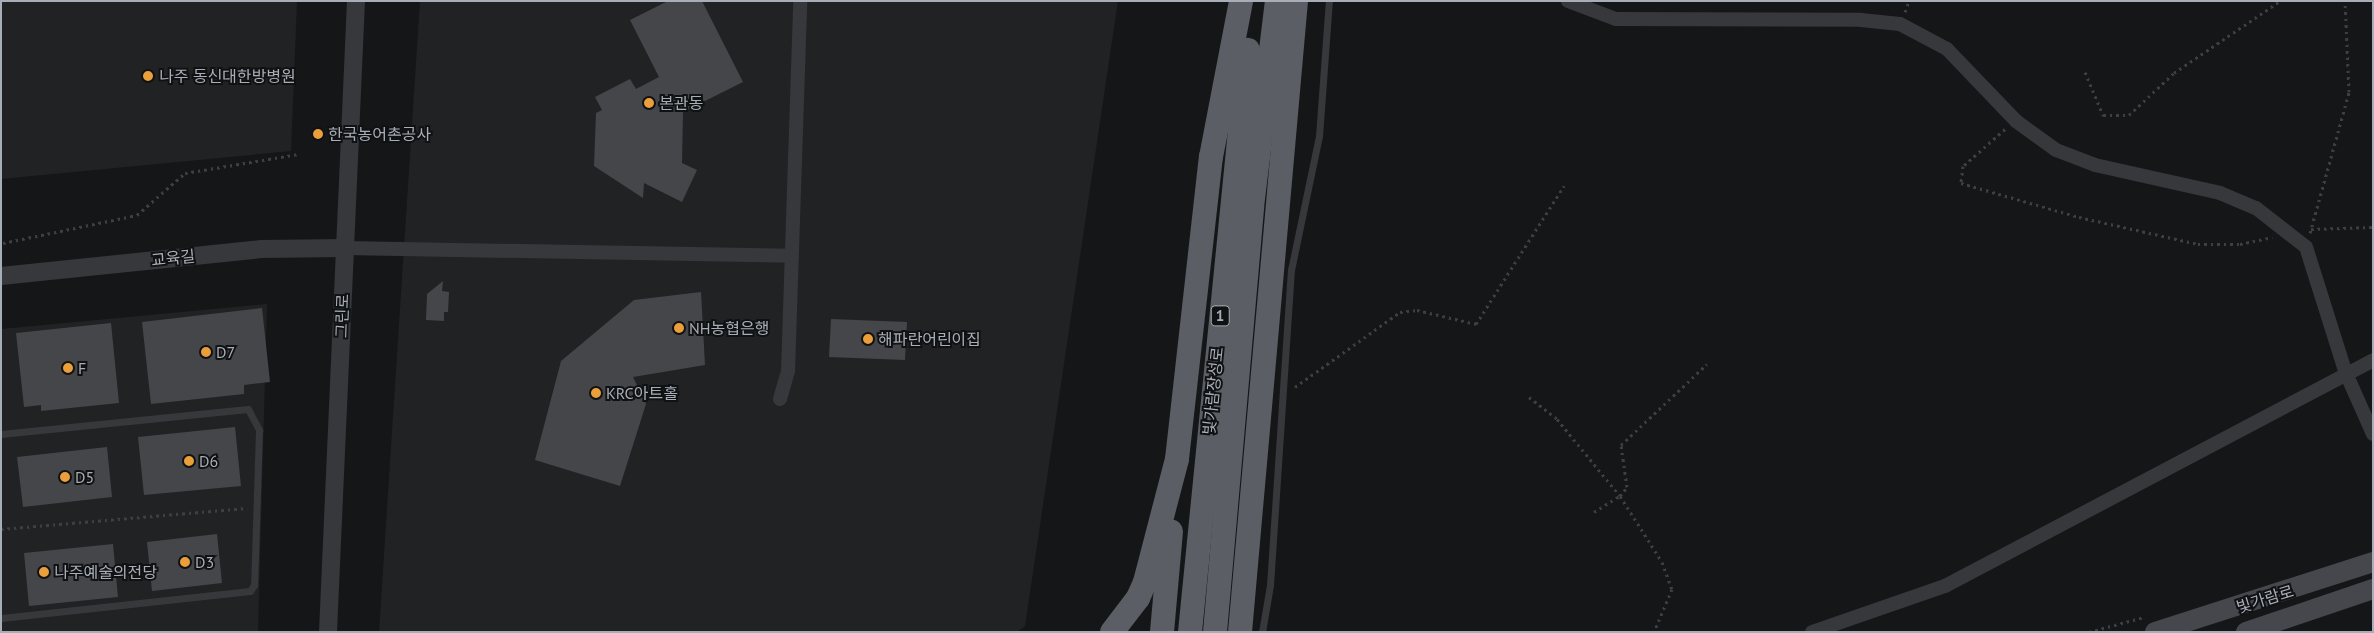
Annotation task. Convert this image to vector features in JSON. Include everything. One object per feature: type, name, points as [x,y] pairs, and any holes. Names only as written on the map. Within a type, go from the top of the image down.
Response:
[{"type":"highway","points":[[1162,632],[1177,459],[1211,157],[1241,1]]},
{"type":"highway","name":"빛가람장성로","points":[[1190,632],[1254,1]]},
{"type":"highway","name":"빛가람장성로","points":[[1215,632],[1252,207],[1276,1]]},
{"type":"highway","points":[[1240,632],[1296,1]]},
{"type":"highway","points":[[1112,632],[1138,598],[1145,582],[1177,459]]},
{"type":"main road","name":"빛가람로","points":[[2155,632],[2373,562]]},
{"type":"main road","name":"빛가람로","points":[[2246,632],[2373,589]]},
{"type":"street","name":"그린로","points":[[328,632],[356,1]]},
{"type":"street","points":[[780,399],[788,371],[790,256],[800,1]]},
{"type":"street","points":[[1568,1],[1616,19],[1861,20],[1900,24],[1947,49],[2016,121],[2074,159],[2220,193],[2281,223],[2306,246],[2345,371],[2373,434]]},
{"type":"street","points":[[345,248],[790,256]]},
{"type":"street","name":"교육길","points":[[1,276],[261,249],[345,248]]},
{"type":"street","points":[[1812,632],[1945,586],[2345,371],[2373,360]]},
{"type":"lane","points":[[1262,632],[1283,394],[1291,270],[1319,136],[1328,1]]},
{"type":"lane","points":[[1,434],[248,409],[258,430],[254,585],[243,594],[1,618]]},
{"type":"path","points":[[2085,72],[2103,115],[2129,115],[2174,73],[2280,1]]},
{"type":"path","points":[[2306,246],[2349,92],[2345,1]]},
{"type":"path","points":[[2016,121],[1963,166],[1961,183],[2079,217],[2198,244],[2258,242],[2271,238],[2281,223]]},
{"type":"path","points":[[3,243],[137,215],[185,173],[298,154]]},
{"type":"path","points":[[1283,394],[1400,312],[1417,310],[1476,324],[1564,186]]},
{"type":"path","points":[[2311,230],[2373,227]]},
{"type":"path","points":[[1594,512],[1620,496],[1627,486],[1621,445],[1707,364]]},
{"type":"path","points":[[1529,397],[1556,419],[1620,496],[1657,551],[1672,589],[1654,632]]},
{"type":"path","points":[[1,529],[255,507]]},
{"type":"shaded area","name":"나주 동신대한방병원","points":[[1,1],[297,1],[291,151],[1,179]]},
{"type":"shaded area","name":"한국농어촌공사","points":[[420,1],[1118,1],[1025,626],[1017,632],[379,632]]},
{"type":"shaded area","points":[[267,304],[258,632],[1,632],[1,329]]},
{"type":"building","name":"본관동","points":[[668,1],[702,1],[743,82],[683,112],[682,163],[697,170],[682,202],[644,183],[643,198],[594,166],[596,113],[602,110],[595,97],[630,79],[636,89],[659,77],[630,20]]},
{"type":"building","points":[[443,281],[442,291],[449,292],[448,312],[444,312],[444,321],[426,320],[427,294]]},
{"type":"building","name":"KRC아트홀","points":[[701,292],[705,365],[633,377],[646,404],[620,486],[535,460],[561,361],[634,300]]},
{"type":"building","name":"D7","points":[[262,308],[270,382],[244,385],[244,394],[151,404],[142,322]]},
{"type":"building","name":"해파란어린이집","points":[[831,319],[907,322],[905,360],[829,357]]},
{"type":"building","name":"F","points":[[111,323],[119,403],[41,411],[41,405],[24,407],[16,333]]},
{"type":"building","name":"D6","points":[[235,427],[241,486],[144,495],[138,437]]},
{"type":"building","name":"D5","points":[[107,447],[112,497],[23,507],[17,457]]},
{"type":"building","name":"D3","points":[[217,534],[222,583],[152,591],[147,542]]},
{"type":"building","points":[[113,544],[118,597],[29,606],[24,553]]},
{"type":"place","name":"나주 동신대한방병원","points":[[148,76]]},
{"type":"place","name":"본관동","points":[[649,103]]},
{"type":"place","name":"한국농어촌공사","points":[[318,134]]},
{"type":"place","name":"NH농협은행","points":[[679,328]]},
{"type":"place","name":"해파란어린이집","points":[[868,339]]},
{"type":"place","name":"D7","points":[[206,352]]},
{"type":"place","name":"F","points":[[68,368]]},
{"type":"place","name":"KRC아트홀","points":[[596,393]]},
{"type":"place","name":"D6","points":[[189,461]]},
{"type":"place","name":"D5","points":[[65,477]]},
{"type":"place","name":"D3","points":[[185,562]]},
{"type":"place","name":"나주예술의전당","points":[[44,572]]}]
